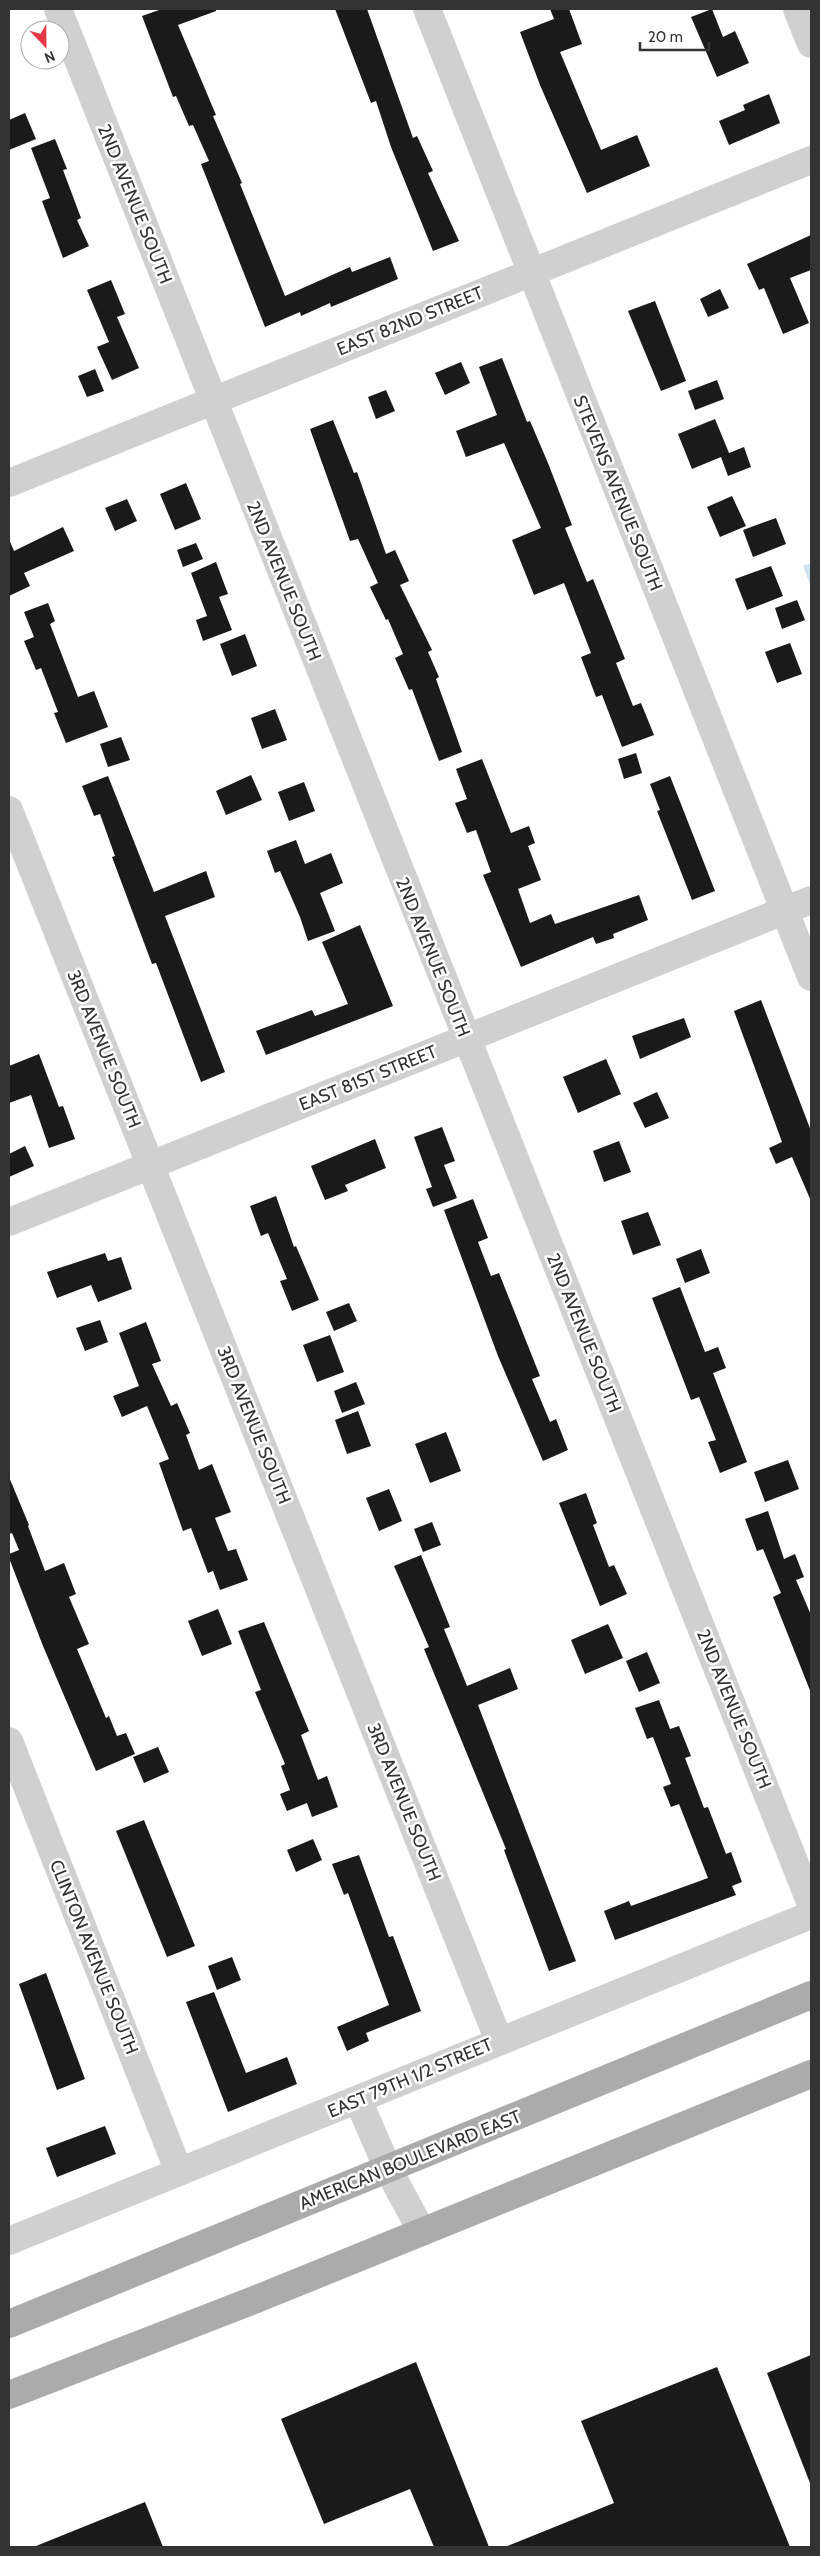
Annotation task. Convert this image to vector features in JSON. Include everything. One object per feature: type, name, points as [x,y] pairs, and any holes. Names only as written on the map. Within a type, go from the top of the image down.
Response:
[{"type":"main road","name":"AMERICAN BOULEVARD EAST","points":[[9,2324],[811,1995]]},
{"type":"main road","points":[[9,2394],[422,2232],[811,2074]]},
{"type":"street","name":"2ND AVENUE SOUTH","points":[[58,9],[811,1904]]},
{"type":"street","name":"STEVENS AVENUE SOUTH","points":[[426,9],[811,977]]},
{"type":"street","points":[[797,9],[811,44]]},
{"type":"street","name":"EAST 82ND STREET","points":[[9,483],[811,160]]},
{"type":"street","name":"3RD AVENUE SOUTH","points":[[9,810],[499,2040]]},
{"type":"street","name":"EAST 81ST STREET","points":[[9,1222],[811,900]]},
{"type":"street","name":"CLINTON AVENUE SOUTH","points":[[9,1741],[179,2172]]},
{"type":"street","name":"EAST 79TH 1/2 STREET","points":[[9,2241],[358,2100],[499,2040],[811,1915]]},
{"type":"street","points":[[358,2100],[388,2169],[422,2232]]},
{"type":"water","points":[[811,563],[811,586],[803,566]]},
{"type":"building","points":[[162,9],[216,9],[216,11],[178,25],[216,115],[213,116],[242,183],[240,184],[285,296],[350,267],[352,272],[390,257],[398,279],[331,307],[330,303],[301,316],[300,312],[265,327],[201,164],[209,161],[193,125],[189,126],[176,96],[173,97],[142,16]]},
{"type":"building","points":[[335,9],[367,9],[413,138],[417,136],[433,171],[428,173],[459,241],[433,251],[391,147],[376,101],[371,103]]},
{"type":"building","points":[[550,9],[569,9],[582,44],[560,52],[601,150],[637,135],[650,166],[587,193],[540,85],[520,32],[554,19]]},
{"type":"building","points":[[712,9],[723,37],[735,31],[749,63],[717,77],[691,17]]},
{"type":"building","points":[[769,94],[780,123],[729,145],[719,121],[745,110],[743,105]]},
{"type":"building","points":[[25,113],[36,139],[9,150],[9,120]]},
{"type":"building","points":[[55,139],[67,169],[63,170],[81,218],[77,220],[89,246],[63,258],[42,201],[50,198],[31,148]]},
{"type":"building","points":[[811,235],[811,270],[790,278],[809,323],[783,334],[764,288],[759,290],[747,264]]},
{"type":"building","points":[[111,280],[125,314],[117,317],[139,368],[112,380],[97,347],[109,342],[87,290]]},
{"type":"building","points":[[720,289],[729,308],[708,317],[700,299]]},
{"type":"building","points":[[655,301],[686,381],[661,391],[628,311]]},
{"type":"building","points":[[502,358],[527,422],[530,421],[548,463],[572,525],[565,528],[587,582],[593,579],[625,659],[616,663],[633,706],[641,703],[654,735],[622,747],[602,695],[596,697],[581,657],[591,653],[564,583],[534,595],[512,540],[541,528],[504,443],[466,457],[456,431],[497,415],[479,367]]},
{"type":"building","points":[[461,362],[470,383],[445,395],[435,373]]},
{"type":"building","points":[[95,369],[104,391],[87,397],[78,376]]},
{"type":"building","points":[[717,380],[724,399],[695,410],[688,391]]},
{"type":"building","points":[[386,390],[395,411],[376,419],[368,397]]},
{"type":"building","points":[[715,419],[729,453],[744,447],[751,467],[728,476],[721,457],[692,469],[678,434]]},
{"type":"building","points":[[333,420],[354,473],[357,472],[386,554],[395,550],[409,581],[400,585],[432,650],[428,652],[439,677],[436,679],[462,752],[439,761],[412,689],[409,690],[395,658],[403,654],[388,619],[386,620],[370,587],[378,583],[358,539],[350,541],[310,429]]},
{"type":"building","points":[[186,483],[201,519],[175,530],[160,494]]},
{"type":"building","points":[[732,496],[746,526],[720,537],[707,507]]},
{"type":"building","points":[[127,499],[137,521],[115,531],[105,508]]},
{"type":"building","points":[[776,518],[786,544],[753,557],[743,530]]},
{"type":"building","points":[[63,527],[74,551],[24,573],[30,586],[9,596],[9,539],[14,551]]},
{"type":"building","points":[[196,543],[203,559],[183,567],[177,550]]},
{"type":"building","points":[[216,562],[228,594],[219,597],[232,630],[203,641],[196,620],[207,616],[191,573]]},
{"type":"building","points":[[771,566],[783,596],[747,610],[735,579]]},
{"type":"building","points":[[797,600],[805,620],[782,629],[775,608]]},
{"type":"building","points":[[48,603],[55,621],[50,624],[78,697],[94,691],[108,727],[66,743],[54,713],[58,712],[41,668],[36,670],[24,641],[34,637],[24,612]]},
{"type":"building","points":[[245,634],[257,666],[232,676],[220,644]]},
{"type":"building","points":[[790,643],[802,674],[777,683],[765,652]]},
{"type":"building","points":[[275,709],[287,740],[262,749],[251,718]]},
{"type":"building","points":[[121,737],[130,760],[108,767],[100,744]]},
{"type":"building","points":[[636,753],[642,773],[624,779],[618,759]]},
{"type":"building","points":[[482,759],[511,833],[529,826],[535,843],[528,846],[541,880],[518,889],[530,923],[551,914],[555,924],[639,895],[648,920],[613,934],[614,938],[596,944],[593,937],[521,967],[483,875],[491,872],[476,830],[467,833],[455,803],[467,799],[456,769]]},
{"type":"building","points":[[251,775],[262,800],[226,815],[216,791]]},
{"type":"building","points":[[108,776],[154,892],[206,871],[215,897],[165,916],[225,1072],[201,1082],[156,963],[152,964],[112,857],[115,856],[100,814],[94,816],[82,786]]},
{"type":"building","points":[[670,776],[715,891],[692,900],[657,811],[660,810],[650,784]]},
{"type":"building","points":[[304,782],[315,811],[289,821],[278,792]]},
{"type":"building","points":[[296,840],[305,864],[331,853],[343,883],[320,893],[335,931],[308,941],[280,871],[275,873],[267,851]]},
{"type":"building","points":[[360,925],[393,1006],[266,1055],[256,1031],[312,1010],[315,1016],[348,1004],[322,942]]},
{"type":"building","points":[[761,1000],[811,1131],[811,1201],[792,1157],[776,1164],[769,1148],[782,1142],[734,1011]]},
{"type":"building","points":[[684,1018],[691,1037],[640,1059],[632,1036]]},
{"type":"building","points":[[39,1054],[59,1107],[63,1106],[75,1139],[49,1148],[31,1095],[9,1103],[9,1066]]},
{"type":"building","points":[[606,1059],[621,1094],[578,1113],[563,1077]]},
{"type":"building","points":[[657,1092],[669,1118],[645,1128],[633,1103]]},
{"type":"building","points":[[442,1127],[455,1161],[444,1165],[457,1198],[433,1207],[426,1189],[432,1187],[414,1137]]},
{"type":"building","points":[[375,1139],[386,1168],[345,1185],[348,1191],[325,1200],[311,1166]]},
{"type":"building","points":[[619,1141],[631,1172],[604,1182],[593,1151]]},
{"type":"building","points":[[25,1146],[34,1166],[9,1177],[9,1154]]},
{"type":"building","points":[[276,1196],[294,1247],[296,1246],[319,1300],[292,1311],[280,1281],[287,1279],[268,1233],[261,1236],[250,1206]]},
{"type":"building","points":[[473,1199],[488,1238],[478,1242],[491,1276],[499,1273],[540,1376],[532,1379],[550,1422],[556,1419],[568,1450],[543,1461],[498,1356],[444,1210]]},
{"type":"building","points":[[648,1212],[661,1245],[633,1255],[621,1221]]},
{"type":"building","points":[[701,1249],[710,1273],[685,1283],[676,1259]]},
{"type":"building","points":[[105,1253],[108,1261],[121,1257],[132,1289],[98,1302],[91,1285],[57,1298],[47,1272]]},
{"type":"building","points":[[680,1287],[705,1352],[718,1347],[726,1368],[713,1373],[747,1462],[720,1473],[708,1442],[716,1440],[699,1397],[691,1400],[652,1298]]},
{"type":"building","points":[[349,1303],[357,1321],[334,1331],[326,1312]]},
{"type":"building","points":[[100,1320],[108,1342],[85,1351],[76,1328]]},
{"type":"building","points":[[146,1322],[161,1361],[152,1364],[171,1406],[177,1403],[190,1433],[186,1435],[199,1470],[212,1464],[231,1512],[215,1518],[228,1551],[236,1549],[248,1580],[220,1590],[213,1571],[208,1573],[191,1528],[183,1531],[159,1463],[169,1459],[147,1406],[122,1417],[113,1396],[139,1386],[119,1333]]},
{"type":"building","points":[[330,1335],[344,1372],[317,1382],[303,1345]]},
{"type":"building","points":[[356,1382],[365,1404],[342,1413],[334,1391]]},
{"type":"building","points":[[358,1411],[371,1446],[347,1454],[335,1420]]},
{"type":"building","points":[[446,1432],[461,1471],[430,1483],[415,1444]]},
{"type":"building","points":[[788,1460],[799,1489],[765,1502],[754,1472]]},
{"type":"building","points":[[9,1477],[29,1525],[45,1571],[64,1563],[76,1594],[69,1597],[89,1644],[77,1649],[106,1718],[109,1716],[117,1736],[126,1733],[135,1754],[96,1771],[43,1646],[9,1558],[9,1554],[19,1550],[12,1533],[9,1534]]},
{"type":"building","points":[[389,1489],[402,1521],[379,1531],[366,1498]]},
{"type":"building","points":[[586,1493],[597,1523],[593,1525],[609,1567],[614,1565],[627,1594],[600,1606],[559,1503]]},
{"type":"building","points":[[768,1511],[784,1559],[795,1554],[804,1577],[796,1580],[811,1615],[811,1693],[773,1597],[781,1593],[763,1549],[757,1551],[745,1519]]},
{"type":"building","points":[[432,1522],[441,1545],[423,1552],[414,1529]]},
{"type":"building","points":[[421,1555],[450,1627],[444,1629],[467,1686],[510,1668],[518,1689],[478,1705],[576,1961],[549,1971],[504,1850],[506,1849],[424,1649],[429,1647],[394,1566]]},
{"type":"building","points":[[218,1609],[232,1644],[202,1656],[188,1621]]},
{"type":"building","points":[[264,1622],[309,1731],[301,1735],[318,1780],[327,1776],[338,1807],[312,1817],[307,1803],[287,1811],[280,1794],[290,1790],[281,1766],[285,1764],[255,1692],[261,1690],[238,1631]]},
{"type":"building","points":[[608,1624],[623,1658],[585,1674],[571,1640]]},
{"type":"building","points":[[647,1652],[660,1683],[639,1692],[626,1661]]},
{"type":"building","points":[[659,1700],[670,1729],[679,1726],[691,1756],[685,1758],[704,1808],[708,1807],[726,1854],[731,1852],[742,1882],[732,1886],[736,1895],[615,1940],[604,1911],[629,1901],[631,1906],[708,1878],[679,1804],[671,1807],[663,1787],[671,1784],[653,1737],[647,1739],[635,1708]]},
{"type":"building","points":[[158,1747],[169,1772],[144,1783],[133,1757]]},
{"type":"building","points":[[144,1820],[195,1946],[167,1957],[116,1831]]},
{"type":"building","points":[[313,1839],[322,1860],[296,1872],[287,1850]]},
{"type":"building","points":[[359,1855],[389,1937],[393,1936],[421,2011],[366,2033],[369,2041],[347,2051],[337,2027],[389,2005],[348,1893],[344,1895],[332,1864]]},
{"type":"building","points":[[232,1957],[241,1980],[217,1990],[208,1966]]},
{"type":"building","points":[[46,1973],[85,2079],[57,2090],[19,1984]]},
{"type":"building","points":[[214,1992],[246,2073],[287,2057],[297,2084],[228,2112],[186,2002]]},
{"type":"building","points":[[105,2126],[116,2154],[57,2177],[46,2148]]},
{"type":"building","points":[[811,2355],[811,2483],[810,2483],[767,2373]]},
{"type":"building","points":[[416,2362],[489,2547],[434,2547],[410,2489],[324,2524],[281,2419]]},
{"type":"building","points":[[717,2367],[790,2547],[505,2547],[614,2503],[581,2421]]},
{"type":"building","points":[[145,2502],[163,2547],[36,2547],[36,2546]]}]
